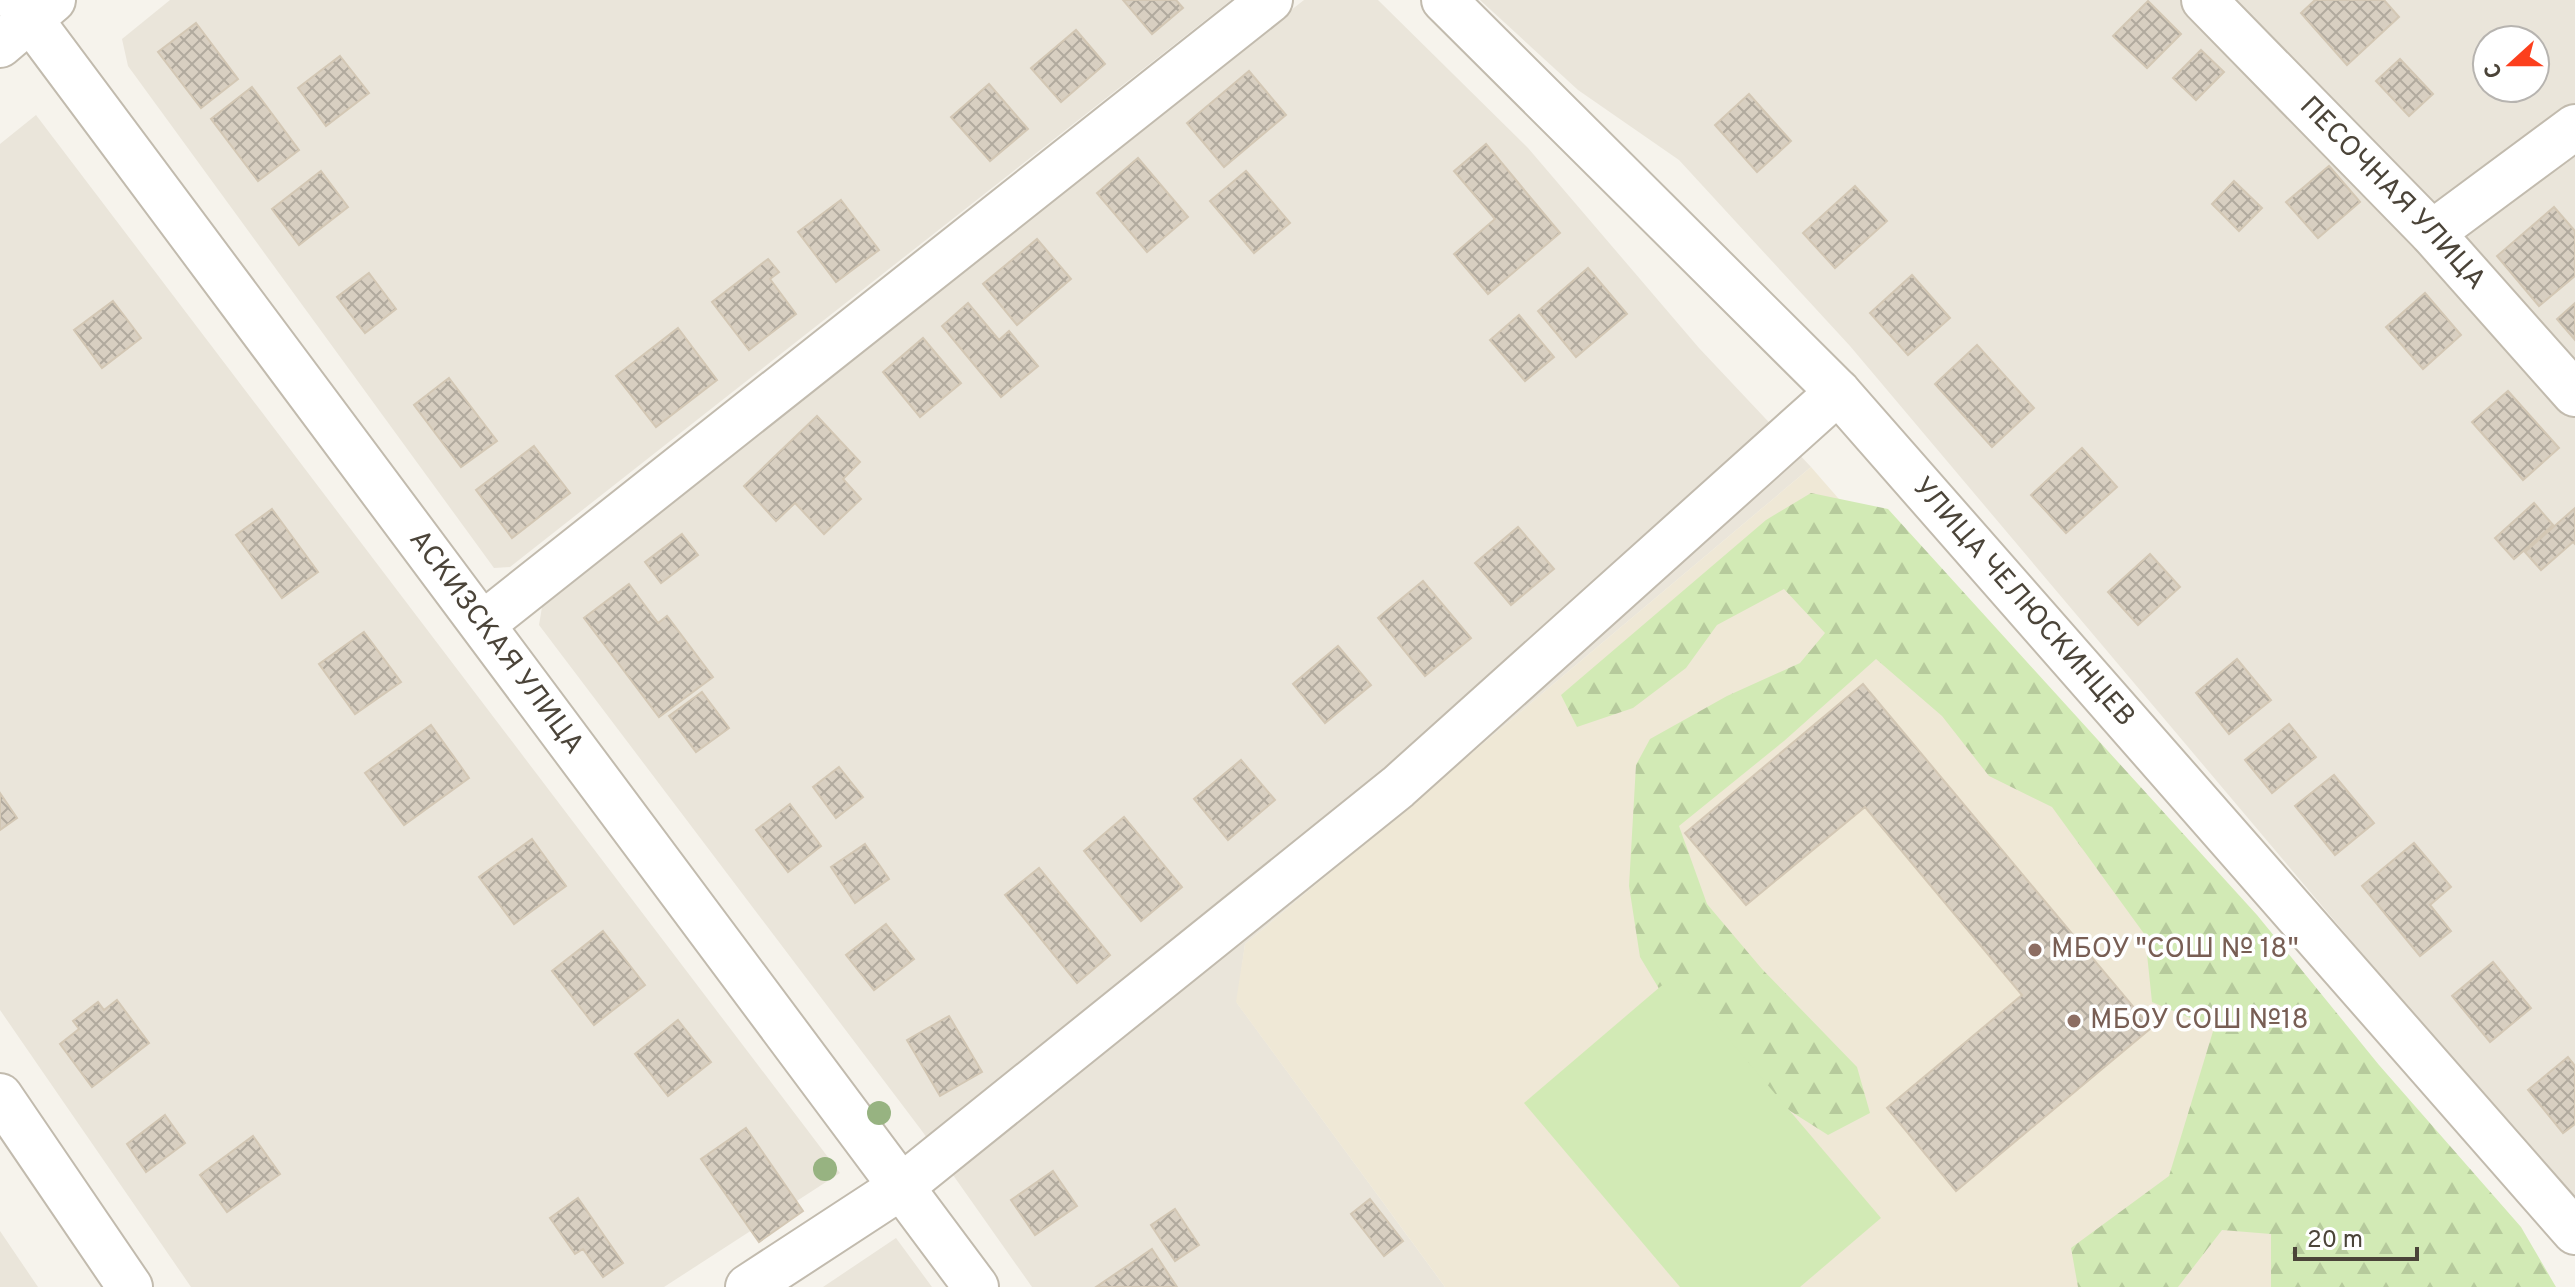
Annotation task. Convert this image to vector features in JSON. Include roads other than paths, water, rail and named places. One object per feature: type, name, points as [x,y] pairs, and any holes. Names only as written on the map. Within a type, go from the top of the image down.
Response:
[{"type":"street","points":[[483,624],[1270,0]]},
{"type":"street","name":"УЛИЦА ЧЕЛЮСКИНЦЕВ","points":[[1444,0],[1838,392],[2575,1232]]},
{"type":"street","name":"ПЕСОЧНАЯ УЛИЦА","points":[[2204,0],[2432,233],[2575,394]]},
{"type":"street","name":"АСКИЗСКАЯ УЛИЦА","points":[[25,16],[483,624],[976,1287]]},
{"type":"street","points":[[2432,233],[2575,127]]},
{"type":"street","points":[[748,1287],[901,1187],[1398,787],[1838,392]]},
{"type":"street","points":[[0,1096],[130,1287]]},
{"type":"place","name":"МБОУ \"СОШ № 18\"","points":[[2035,950]]},
{"type":"place","name":"МБОУ СОШ №18","points":[[2074,1021]]}]
